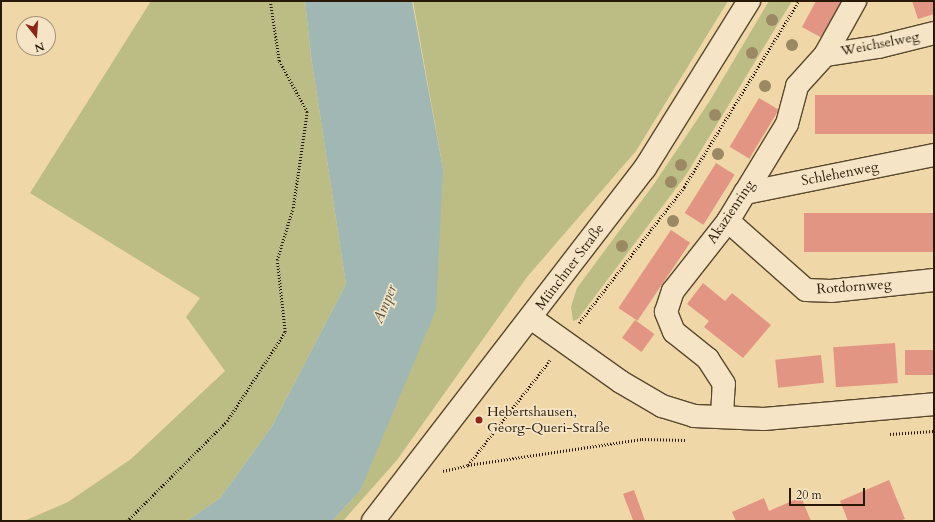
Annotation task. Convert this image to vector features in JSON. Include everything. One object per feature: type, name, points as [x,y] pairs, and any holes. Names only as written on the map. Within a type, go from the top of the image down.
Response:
[{"type":"street","name":"Münchner Straße","points":[[373,521],[531,318],[645,168],[749,1]]},
{"type":"street","name":"Akazienring","points":[[722,417],[724,384],[708,359],[674,332],[666,312],[673,291],[728,221],[787,124],[797,86],[825,55],[856,1]]},
{"type":"street","name":"Weichselweg","points":[[825,55],[878,47],[934,33]]},
{"type":"street","name":"Schlehenweg","points":[[745,193],[934,156]]},
{"type":"street","name":"Rotdornweg","points":[[728,221],[806,290],[831,291],[934,280]]},
{"type":"street","points":[[531,318],[566,341],[621,382],[662,406],[694,416],[764,419],[934,404]]},
{"type":"path","points":[[127,521],[227,421],[285,332],[277,260],[293,208],[307,112],[279,61],[270,1]]},
{"type":"path","points":[[468,465],[566,341],[684,187],[799,1]]},
{"type":"path","points":[[887,434],[934,431]]},
{"type":"path","points":[[437,473],[468,465],[642,439],[689,440]]},
{"type":"green space","points":[[151,1],[305,1],[311,56],[346,284],[272,426],[220,498],[187,521],[24,521],[68,502],[131,459],[225,371],[186,317],[200,298],[30,193]]},
{"type":"green space","points":[[413,1],[728,1],[636,151],[527,277],[397,460],[343,521],[332,521],[360,491],[443,169]]},
{"type":"green space","points":[[769,1],[792,1],[686,175],[578,319],[573,321],[571,307],[577,288],[654,184],[709,102]]},
{"type":"water","name":"Amper","points":[[305,1],[412,1],[443,169],[436,310],[360,491],[332,521],[187,521],[220,498],[272,426],[346,284],[311,56]]},
{"type":"building","points":[[816,1],[843,1],[822,38],[802,27]]},
{"type":"building","points":[[912,1],[934,1],[934,14],[918,19]]},
{"type":"building","points":[[815,95],[934,95],[934,134],[815,134]]},
{"type":"building","points":[[759,98],[779,110],[749,159],[730,147]]},
{"type":"building","points":[[716,163],[735,175],[703,225],[685,213]]},
{"type":"building","points":[[804,213],[934,213],[934,252],[804,252]]},
{"type":"building","points":[[671,230],[690,243],[638,321],[618,308]]},
{"type":"building","points":[[703,283],[725,301],[732,293],[771,325],[743,358],[704,327],[709,321],[687,304]]},
{"type":"building","points":[[635,320],[654,334],[641,352],[622,338]]},
{"type":"building","points":[[895,343],[898,383],[836,387],[833,347]]},
{"type":"building","points":[[905,350],[934,350],[934,375],[905,375]]},
{"type":"building","points":[[821,355],[824,383],[778,388],[775,360]]},
{"type":"building","points":[[889,480],[905,519],[899,521],[848,521],[840,501]]},
{"type":"building","points":[[634,490],[645,521],[630,521],[633,520],[623,494]]},
{"type":"building","points":[[801,497],[811,521],[736,521],[732,512],[764,498],[769,511]]},
{"type":"place","name":"Hebertshausen, Georg-Queri-Straße","points":[[479,420]]}]
